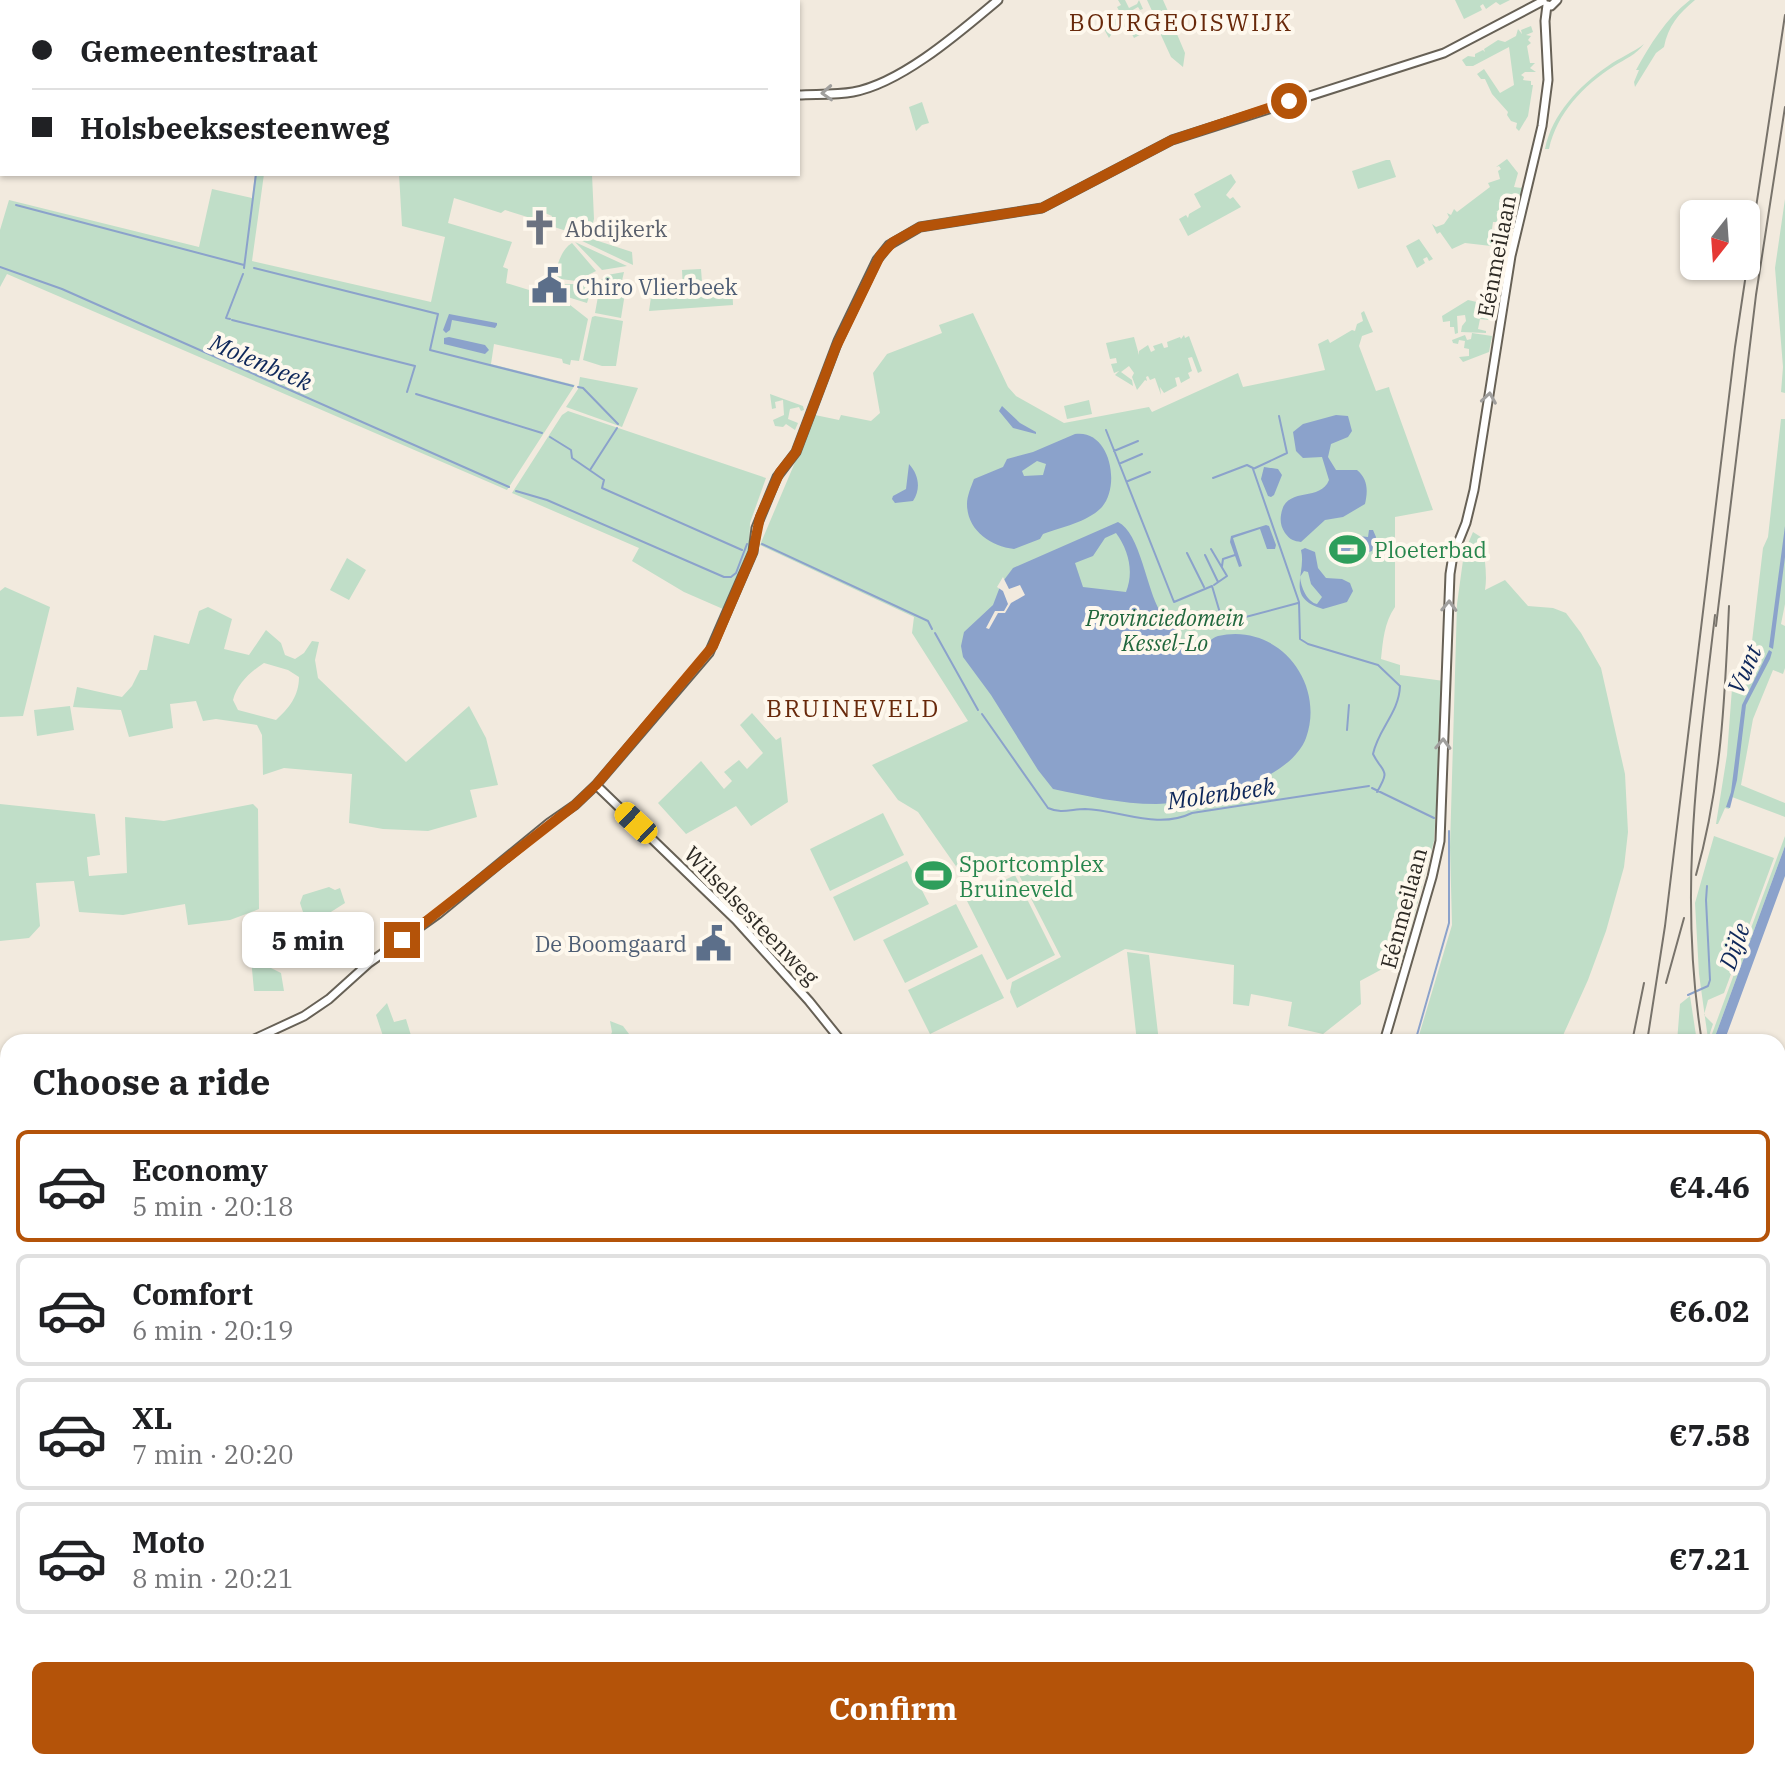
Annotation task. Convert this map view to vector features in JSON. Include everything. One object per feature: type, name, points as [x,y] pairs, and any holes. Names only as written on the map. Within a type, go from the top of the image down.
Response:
[{"type":"street","points":[[800,95],[855,91],[913,64],[945,43],[998,0]]},
{"type":"street","points":[[266,1034],[297,1020],[329,999],[369,963],[438,914],[575,805],[596,785],[713,646],[753,552],[756,528],[770,494],[780,472],[796,452],[836,347],[880,256],[893,242],[920,227],[1042,208],[1172,140],[1438,55],[1535,6],[1544,2],[1551,6],[1557,0]]},
{"type":"street","name":"Eénmeilaan","points":[[1385,1034],[1432,877],[1441,822],[1450,574],[1457,533],[1474,490],[1510,262],[1547,92],[1544,2]]},
{"type":"street","points":[[1535,6],[1545,14]]},
{"type":"street","name":"Wilselsesteenweg","points":[[596,785],[736,920],[836,1034]]},
{"type":"green space","points":[[1118,0],[1125,0],[1129,8],[1139,0],[1143,9],[1138,7],[1131,11],[1134,20],[1129,23],[1130,26],[1136,24],[1137,29],[1148,21],[1151,29],[1134,38],[1117,7],[1121,5]]},
{"type":"green space","points":[[1147,0],[1163,0],[1171,18],[1158,24]]},
{"type":"green space","points":[[1455,0],[1510,0],[1500,5],[1496,2],[1486,9],[1483,4],[1480,6],[1482,10],[1464,19]]},
{"type":"green space","points":[[1690,0],[1695,0],[1675,20],[1664,47],[1656,53],[1635,87],[1639,70],[1636,70],[1653,42],[1673,15]]},
{"type":"green space","points":[[1119,14],[1127,28],[1119,28],[1119,32],[1113,32],[1109,38],[1100,22],[1107,19],[1109,22],[1109,18]]},
{"type":"green space","points":[[1531,26],[1533,32],[1526,35],[1531,36],[1528,40],[1531,43],[1527,46],[1530,63],[1535,63],[1530,68],[1536,72],[1521,75],[1523,80],[1531,81],[1533,85],[1528,116],[1519,131],[1517,123],[1511,121],[1485,79],[1477,74],[1484,69],[1500,93],[1514,85],[1509,47],[1473,66],[1466,66],[1462,60],[1468,56],[1475,57],[1483,50],[1485,52],[1484,49],[1498,40],[1505,42],[1516,36],[1518,29],[1522,34],[1521,30]]},
{"type":"green space","points":[[1174,27],[1185,53],[1183,67],[1171,57],[1160,33]]},
{"type":"green space","points":[[1644,44],[1582,92],[1565,112],[1549,149],[1545,149],[1560,113],[1577,92],[1608,66]]},
{"type":"green space","points":[[922,102],[929,123],[916,131],[909,107]]},
{"type":"green space","points":[[1507,159],[1518,173],[1514,187],[1521,188],[1523,185],[1515,216],[1512,215],[1513,206],[1508,205],[1505,213],[1496,211],[1503,217],[1498,216],[1492,229],[1503,227],[1500,236],[1494,232],[1491,246],[1465,243],[1452,249],[1432,224],[1436,227],[1444,224],[1449,217],[1447,213],[1451,215],[1454,209],[1457,212],[1490,187],[1488,183],[1500,179],[1498,171],[1501,169],[1496,167]]},
{"type":"green space","points":[[1390,160],[1396,177],[1358,189],[1352,171]]},
{"type":"green space","points":[[1231,174],[1236,182],[1226,195],[1230,199],[1233,197],[1241,207],[1188,236],[1179,219],[1186,215],[1188,218],[1189,214],[1201,207],[1194,194]]},
{"type":"green space","points":[[255,176],[264,176],[252,261],[431,302],[445,237],[402,226],[399,176],[592,176],[594,219],[589,238],[632,252],[633,265],[580,240],[576,234],[554,227],[556,222],[545,213],[537,220],[505,210],[501,213],[454,198],[448,223],[512,242],[503,267],[508,269],[506,283],[565,301],[588,319],[579,361],[571,360],[570,365],[563,363],[562,359],[494,344],[491,364],[575,385],[507,490],[7,274],[0,287],[0,230],[9,200],[199,247],[212,189],[252,198]]},
{"type":"green space","points":[[1785,199],[1785,393],[1781,392],[1783,367],[1775,268]]},
{"type":"green space","points":[[1419,239],[1433,259],[1423,259],[1425,263],[1417,268],[1406,246]]},
{"type":"green space","points":[[575,242],[627,266],[602,270]]},
{"type":"green space","points":[[572,243],[596,271],[576,281],[553,278],[562,254]]},
{"type":"green space","points":[[701,269],[702,282],[705,281],[706,285],[708,281],[713,281],[714,285],[732,280],[733,305],[649,311],[653,283],[657,283],[663,293],[676,287],[676,283],[683,290],[682,270]]},
{"type":"green space","points":[[624,272],[621,285],[626,287],[621,318],[595,313],[601,280],[607,275]]},
{"type":"green space","points":[[596,274],[587,303],[561,295],[565,284],[578,284]]},
{"type":"green space","points":[[1468,300],[1490,305],[1483,306],[1481,314],[1490,320],[1480,319],[1478,329],[1486,333],[1461,332],[1465,315],[1457,316],[1458,333],[1455,334],[1450,321],[1443,322],[1442,316]]},
{"type":"green space","name":"Provinciedomein Kessel-Lo","points":[[1364,311],[1373,332],[1362,336],[1359,346],[1376,391],[1389,387],[1433,510],[1395,517],[1395,607],[1386,626],[1381,659],[1400,665],[1400,675],[1444,681],[1434,841],[1400,968],[1386,967],[1360,981],[1361,1004],[1323,1034],[1288,1026],[1292,1002],[1251,994],[1249,1006],[1233,1004],[1234,965],[1125,949],[1017,1008],[1010,992],[1012,982],[1061,957],[1018,873],[960,872],[918,812],[898,800],[872,765],[968,721],[912,633],[914,617],[760,545],[815,415],[839,420],[841,415],[871,421],[880,413],[873,373],[887,354],[942,333],[939,325],[973,313],[1008,387],[1016,396],[1064,423],[1149,407],[1152,412],[1238,373],[1243,387],[1325,370],[1318,344],[1328,339],[1330,343],[1355,331],[1357,324],[1363,321],[1361,313]]},
{"type":"green space","points":[[592,317],[623,321],[616,366],[602,366],[583,360]]},
{"type":"green space","points":[[1472,333],[1492,336],[1489,352],[1463,362],[1459,357],[1469,356],[1469,349],[1464,348],[1465,341],[1459,340],[1458,344],[1452,340],[1465,335],[1467,340],[1471,339]]},
{"type":"green space","points":[[1184,335],[1185,338],[1189,336],[1202,371],[1198,373],[1192,357],[1188,358],[1192,371],[1188,373],[1190,378],[1181,383],[1179,377],[1175,378],[1177,386],[1164,393],[1160,387],[1161,395],[1155,378],[1150,380],[1148,376],[1137,390],[1132,377],[1134,373],[1129,366],[1121,372],[1132,380],[1133,386],[1115,375],[1119,371],[1114,373],[1111,364],[1117,363],[1116,358],[1110,359],[1106,343],[1134,337],[1139,355],[1139,351],[1148,345],[1151,352],[1155,350],[1153,346],[1162,343],[1164,348],[1168,347],[1167,342],[1181,339]]},
{"type":"green space","points":[[580,377],[638,388],[622,427],[566,407],[578,389]]},
{"type":"green space","points":[[770,394],[803,406],[804,410],[801,411],[799,407],[790,409],[788,419],[798,423],[795,430],[786,424],[783,427],[775,426],[773,420],[784,415],[783,400],[775,402],[776,408],[772,409]]},
{"type":"green space","points":[[1089,400],[1092,414],[1067,419],[1064,406]]},
{"type":"green space","points":[[568,411],[766,478],[750,523],[749,552],[723,609],[684,592],[632,561],[639,548],[512,493],[562,415]]},
{"type":"green space","points":[[1781,419],[1785,419],[1785,604],[1781,624],[1785,626],[1785,668],[1783,674],[1773,670],[1753,719],[1741,785],[1785,803],[1785,817],[1732,797],[1729,809],[1725,808],[1716,824],[1727,755],[1733,675],[1742,675],[1751,650]]},
{"type":"green space","points":[[1473,532],[1484,539],[1485,590],[1505,580],[1528,606],[1553,608],[1566,613],[1581,633],[1601,668],[1625,774],[1628,832],[1624,867],[1606,931],[1564,1034],[1419,1034],[1452,925],[1450,847],[1457,604],[1464,553]]},
{"type":"green space","points":[[347,558],[366,570],[349,600],[330,590]]},
{"type":"green space","points":[[5,587],[50,607],[23,716],[0,717],[0,591]]},
{"type":"green space","points":[[208,607],[232,619],[224,649],[249,655],[266,630],[281,643],[285,655],[295,659],[304,653],[312,641],[319,642],[315,660],[318,678],[406,762],[469,706],[486,738],[498,785],[470,790],[477,817],[428,831],[383,829],[349,823],[352,774],[284,768],[263,775],[262,735],[257,725],[216,719],[203,721],[196,701],[170,704],[173,728],[129,737],[121,710],[73,707],[77,687],[122,697],[140,670],[147,670],[154,635],[189,644],[199,611]],"holes":[[[264,663],[288,670],[299,677],[297,690],[289,706],[276,720],[238,710],[233,700],[235,694],[254,670]]]},
{"type":"green space","points":[[70,706],[74,730],[37,736],[34,710]]},
{"type":"green space","points":[[752,713],[776,740],[781,737],[788,802],[751,826],[736,806],[686,834],[658,803],[701,761],[724,789],[732,781],[724,772],[739,760],[747,769],[763,753],[740,725]]},
{"type":"green space","points":[[0,804],[95,814],[100,855],[87,857],[89,876],[127,873],[125,817],[164,821],[253,804],[258,809],[259,909],[230,920],[188,925],[185,904],[123,915],[79,912],[74,881],[36,883],[40,926],[29,938],[0,941]]},
{"type":"green space","points":[[883,813],[904,855],[830,891],[810,849]]},
{"type":"green space","points":[[1714,836],[1774,858],[1724,993],[1708,1000],[1704,1013],[1695,903]]},
{"type":"green space","points":[[1785,836],[1785,846],[1716,1034],[1712,1034]]},
{"type":"green space","points":[[907,861],[929,904],[854,941],[833,897]]},
{"type":"green space","points":[[1015,875],[1055,955],[1007,980],[966,899]]},
{"type":"green space","points":[[329,887],[335,890],[340,888],[345,903],[323,917],[304,915],[300,903],[303,895]]},
{"type":"green space","points":[[956,904],[978,947],[905,983],[883,940]]},
{"type":"green space","points":[[1127,952],[1149,955],[1158,1034],[1136,1034]]},
{"type":"green space","points":[[982,954],[1004,998],[930,1034],[908,990]]},
{"type":"green space","points":[[251,958],[281,973],[284,991],[254,991]]},
{"type":"green space","points":[[1690,996],[1696,1034],[1678,1034],[1680,1004]]},
{"type":"green space","points":[[387,1003],[394,1022],[406,1019],[411,1034],[382,1034],[376,1015]]},
{"type":"green space","points":[[1705,1016],[1713,1024],[1707,1034]]},
{"type":"green space","points":[[610,1021],[623,1026],[629,1034],[611,1034]]},
{"type":"water","points":[[449,314],[497,325],[495,328],[452,320],[446,333],[443,330]]},
{"type":"water","points":[[444,338],[485,345],[489,350],[485,354],[444,344]]},
{"type":"water","points":[[1002,406],[1036,434],[1013,428],[999,411]]},
{"type":"water","points":[[1336,415],[1348,416],[1352,431],[1348,437],[1331,444],[1328,457],[1336,470],[1357,470],[1361,474],[1366,486],[1365,504],[1343,517],[1325,520],[1301,542],[1294,541],[1282,526],[1284,506],[1289,500],[1325,487],[1329,480],[1322,457],[1303,458],[1296,451],[1293,432],[1303,424]]},
{"type":"water","points":[[1075,434],[1097,440],[1109,460],[1111,486],[1108,497],[1090,517],[1043,534],[1040,539],[1014,549],[1005,547],[989,540],[976,529],[968,513],[968,498],[974,479],[1003,467],[1007,459],[1033,452]],"holes":[[[1037,461],[1046,464],[1043,475],[1024,476],[1022,471]]]},
{"type":"water","points":[[909,464],[918,482],[916,496],[913,501],[895,503],[893,496],[906,489]]},
{"type":"water","points":[[1264,467],[1278,469],[1282,475],[1271,497],[1261,479]]},
{"type":"water","points":[[1118,522],[1126,528],[1138,549],[1160,611],[1177,624],[1182,646],[1198,649],[1218,636],[1240,634],[1259,638],[1277,647],[1292,661],[1303,677],[1309,696],[1310,717],[1306,738],[1296,754],[1262,778],[1241,788],[1195,800],[1130,803],[1053,789],[963,657],[961,646],[964,632],[993,605],[1001,584],[1013,568]],"holes":[[[1116,533],[1130,569],[1126,592],[1083,587],[1075,563],[1093,556],[1105,538]]]},
{"type":"water","points":[[1269,526],[1275,549],[1267,549],[1260,529],[1233,538],[1242,566],[1239,567],[1230,542],[1231,536]]},
{"type":"water","points":[[1785,526],[1785,557],[1773,649],[1769,647]]},
{"type":"water","points":[[1369,530],[1373,530],[1376,537],[1372,551],[1360,555],[1356,545],[1350,549],[1349,556],[1344,557],[1336,545],[1338,538],[1345,536],[1353,542],[1359,536],[1368,537]]},
{"type":"water","points":[[1305,548],[1315,552],[1318,568],[1326,578],[1350,583],[1353,591],[1347,602],[1323,609],[1304,599],[1300,592],[1300,578],[1310,600],[1317,604],[1322,597],[1311,584],[1308,572],[1304,571],[1300,577],[1301,550]]},
{"type":"water","points":[[1769,650],[1772,652],[1770,659],[1746,705],[1737,780],[1730,808],[1726,807],[1731,792],[1742,705]]},
{"type":"water","name":"Dijle","points":[[1785,846],[1785,876],[1727,1034],[1716,1034]]},
{"type":"pier","points":[[1003,577],[1009,589],[1020,585],[1025,595],[1011,603],[1005,613],[998,613],[989,629],[986,628],[995,611],[1004,611],[1008,604],[1003,591],[997,587]]},
{"type":"waterway","points":[[244,268],[256,176]]},
{"type":"waterway","points":[[16,205],[244,265]]},
{"type":"waterway","name":"Molenbeek","points":[[0,267],[62,289],[509,487]]},
{"type":"waterway","points":[[254,268],[438,314],[430,350],[573,386]]},
{"type":"waterway","points":[[230,319],[226,318],[243,274]]},
{"type":"waterway","points":[[232,320],[415,366],[407,392]]},
{"type":"waterway","points":[[578,387],[583,388],[618,424]]},
{"type":"waterway","points":[[416,394],[542,433]]},
{"type":"waterway","points":[[1279,416],[1287,453],[1253,469],[1299,602],[1300,639],[1378,665],[1400,686],[1396,704],[1373,754],[1385,775],[1377,792]]},
{"type":"waterway","points":[[590,470],[617,428]]},
{"type":"waterway","points":[[1106,430],[1174,602],[1212,586],[1223,623],[1298,603]]},
{"type":"waterway","points":[[550,437],[571,450],[572,458],[604,480],[602,488],[742,550]]},
{"type":"waterway","points":[[1114,451],[1138,441]]},
{"type":"waterway","points":[[1121,463],[1142,454]]},
{"type":"waterway","points":[[1213,478],[1247,465],[1253,468]]},
{"type":"waterway","points":[[1128,481],[1150,472]]},
{"type":"waterway","name":"Molenbeek","points":[[516,491],[547,500],[724,577],[736,573],[747,544]]},
{"type":"waterway","name":"Molenbeek","points":[[762,544],[928,621],[932,629]]},
{"type":"waterway","points":[[1211,549],[1227,576],[1214,585]]},
{"type":"waterway","points":[[1187,553],[1204,587]]},
{"type":"waterway","points":[[1205,555],[1218,582]]},
{"type":"waterway","points":[[1222,566],[1223,559],[1235,555]]},
{"type":"waterway","name":"Molenbeek","points":[[935,633],[978,710]]},
{"type":"waterway","points":[[1347,730],[1349,705]]},
{"type":"waterway","name":"Molenbeek","points":[[982,714],[1048,808],[1057,811],[1098,810],[1166,820],[1192,813],[1369,786]]},
{"type":"waterway","name":"Molenbeek","points":[[1372,788],[1434,818]]},
{"type":"waterway","points":[[1417,1034],[1449,923],[1449,831]]},
{"type":"waterway","name":"Vunt","points":[[1688,995],[1708,986],[1710,980],[1707,886]]},
{"type":"railway","points":[[1648,1034],[1665,926],[1735,347],[1785,15]]},
{"type":"railway","points":[[1716,626],[1756,295],[1785,107]]},
{"type":"railway","points":[[1696,875],[1716,775],[1729,606]]},
{"type":"railway","points":[[1701,1034],[1695,988],[1691,881],[1697,775],[1715,615]]},
{"type":"railway","points":[[1666,983],[1684,918]]},
{"type":"railway","points":[[1634,1034],[1644,983]]},
{"type":"place","name":"Abdijkerk","points":[[539,228]]},
{"type":"place","name":"Chiro Vlierbeek","points":[[550,286]]},
{"type":"place","name":"Ploeterbad","points":[[1348,549]]},
{"type":"place","name":"Sportcomplex Bruineveld","points":[[933,876]]},
{"type":"place","name":"De Boomgaard","points":[[713,943]]},
{"type":"district","name":"BOURGEOISWIJK","points":[[1181,22]]},
{"type":"district","name":"BRUINEVELD","points":[[853,708]]},
{"type":"route","points":[[402,940],[575,805],[596,785],[636,734],[709,653],[753,552],[756,528],[777,477],[796,452],[838,341],[880,256],[889,245],[920,227],[1042,208],[1172,140],[1289,101]]}]
